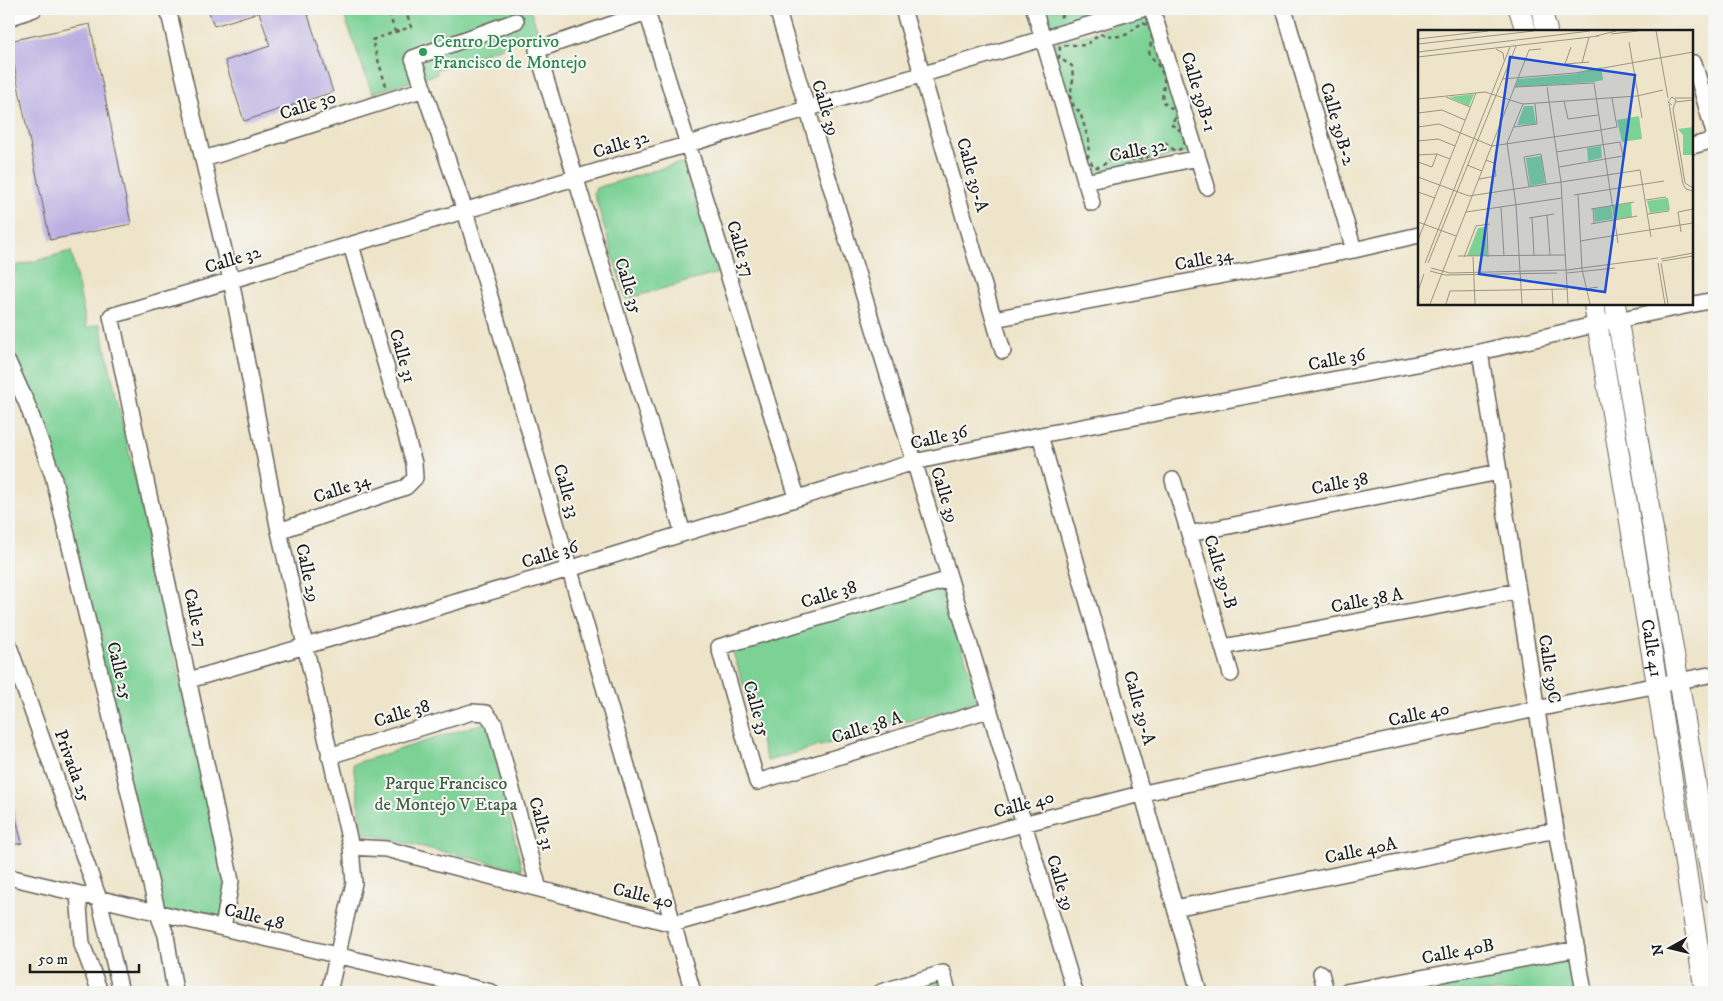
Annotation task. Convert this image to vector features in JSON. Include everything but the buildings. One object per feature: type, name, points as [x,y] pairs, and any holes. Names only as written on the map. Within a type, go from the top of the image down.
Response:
[{"type":"main road","points":[[1520,9],[1526,30]]},
{"type":"main road","points":[[1541,9],[1547,30]]},
{"type":"main road","name":"Calle 41","points":[[1594,305],[1658,684],[1705,992]]},
{"type":"main road","name":"Calle 41","points":[[1616,312],[1680,680],[1714,893]]},
{"type":"street","points":[[9,18],[34,9]]},
{"type":"street","name":"Calle 29","points":[[168,9],[231,280],[279,531],[351,847],[354,883],[329,992]]},
{"type":"street","name":"Calle 39","points":[[777,9],[950,578],[1022,824],[1075,992]]},
{"type":"street","name":"Calle 39-A","points":[[903,9],[1003,352]]},
{"type":"street","points":[[1034,9],[1092,204]]},
{"type":"street","name":"Calle 32","points":[[111,316],[1142,9]]},
{"type":"street","name":"Calle 39B-1","points":[[1152,9],[1207,187]]},
{"type":"street","name":"Calle 39B-2","points":[[1284,9],[1354,250]]},
{"type":"street","name":"Calle 35","points":[[647,12],[537,50],[683,533]]},
{"type":"street","name":"Calle 37","points":[[647,12],[797,497]]},
{"type":"street","name":"Calle 33","points":[[516,21],[413,58],[464,211],[693,992]]},
{"type":"street","points":[[1694,63],[1714,133]]},
{"type":"street","name":"Calle 30","points":[[204,159],[424,89]]},
{"type":"street","points":[[1693,146],[1714,140]]},
{"type":"street","name":"Calle 32","points":[[1085,182],[1198,158]]},
{"type":"street","name":"Calle 34","points":[[994,320],[1354,250],[1418,235]]},
{"type":"street","name":"Calle 31","points":[[351,245],[414,464],[415,478]]},
{"type":"street","name":"Calle 36","points":[[1693,303],[1714,300]]},
{"type":"street","name":"Calle 36","points":[[189,680],[569,569],[914,462],[1040,435],[1480,352],[1598,324],[1616,312],[1673,305]]},
{"type":"street","name":"Calle 27","points":[[111,316],[231,881],[223,928]]},
{"type":"street","name":"Calle 39C","points":[[1480,352],[1536,709],[1584,992]]},
{"type":"street","name":"Calle 25","points":[[9,364],[27,404],[53,476],[158,914],[166,935],[175,992]]},
{"type":"street","name":"Calle 39-A","points":[[1040,435],[1144,793],[1199,992]]},
{"type":"street","name":"Calle 38","points":[[1189,534],[1498,472]]},
{"type":"street","name":"Calle 34","points":[[279,531],[406,487],[415,478]]},
{"type":"street","name":"Calle 39-B","points":[[1173,480],[1231,674]]},
{"type":"street","name":"Calle 38","points":[[719,647],[950,578]]},
{"type":"street","name":"Calle 38 A","points":[[1223,647],[1518,591]]},
{"type":"street","name":"Privada 25","points":[[9,646],[99,899]]},
{"type":"street","name":"Calle 35","points":[[719,647],[758,782]]},
{"type":"street","name":"Calle 40","points":[[351,847],[386,849],[673,924],[1022,824],[1144,793],[1536,709],[1714,674]]},
{"type":"street","name":"Calle 38 A","points":[[758,782],[988,710]]},
{"type":"street","name":"Calle 38","points":[[329,756],[472,712],[486,713]]},
{"type":"street","name":"Calle 31","points":[[486,713],[494,723],[539,889]]},
{"type":"street","name":"Calle 40A","points":[[1175,908],[1556,830]]},
{"type":"street","name":"Calle 48","points":[[9,877],[491,992]]},
{"type":"street","points":[[78,894],[82,944],[100,992]]},
{"type":"street","points":[[99,899],[121,992]]},
{"type":"street","name":"Calle 40B","points":[[1345,992],[1577,949]]},
{"type":"street","points":[[1321,973],[1326,992]]},
{"type":"street","points":[[881,992],[943,974],[948,992]]},
{"type":"path","points":[[388,9],[395,32]]},
{"type":"path","points":[[390,100],[372,40],[411,27],[405,9]]},
{"type":"path","points":[[1057,18],[1070,10],[1080,12]]},
{"type":"path","points":[[1142,23],[1149,26],[1152,37],[1149,54],[1158,65],[1164,79],[1161,93],[1163,102],[1178,113],[1171,124],[1184,134],[1185,145],[1181,150],[1175,151],[1166,144],[1146,158],[1132,160],[1115,155],[1101,167],[1094,168],[1088,158],[1089,142],[1080,112],[1074,107],[1070,96],[1073,80],[1072,66],[1058,58],[1060,47],[1067,44],[1077,47],[1089,44],[1099,34],[1118,36],[1129,33],[1134,26],[1142,23]]},
{"type":"green space","name":"Centro Deportivo Francisco de Montejo","points":[[342,9],[530,9],[539,34],[436,70],[437,74],[372,93]]},
{"type":"green space","points":[[1039,9],[1118,9],[1045,30]]},
{"type":"green space","points":[[1149,16],[1190,151],[1090,175],[1050,45]]},
{"type":"green space","points":[[679,163],[685,166],[718,273],[626,299],[594,193],[596,188]]},
{"type":"green space","points":[[71,251],[87,328],[100,324],[225,879],[224,924],[160,912],[56,473],[9,357],[9,268]]},
{"type":"green space","points":[[943,587],[979,701],[767,761],[732,649]]},
{"type":"green space","name":"Parque Francisco de Montejo V Etapa","points":[[487,722],[522,870],[363,833],[353,764]]},
{"type":"green space","points":[[1572,957],[1577,992],[1386,992]]},
{"type":"green space","points":[[939,981],[942,992],[905,992]]},
{"type":"place","name":"Centro Deportivo Francisco de Montejo","points":[[423,52]]}]
